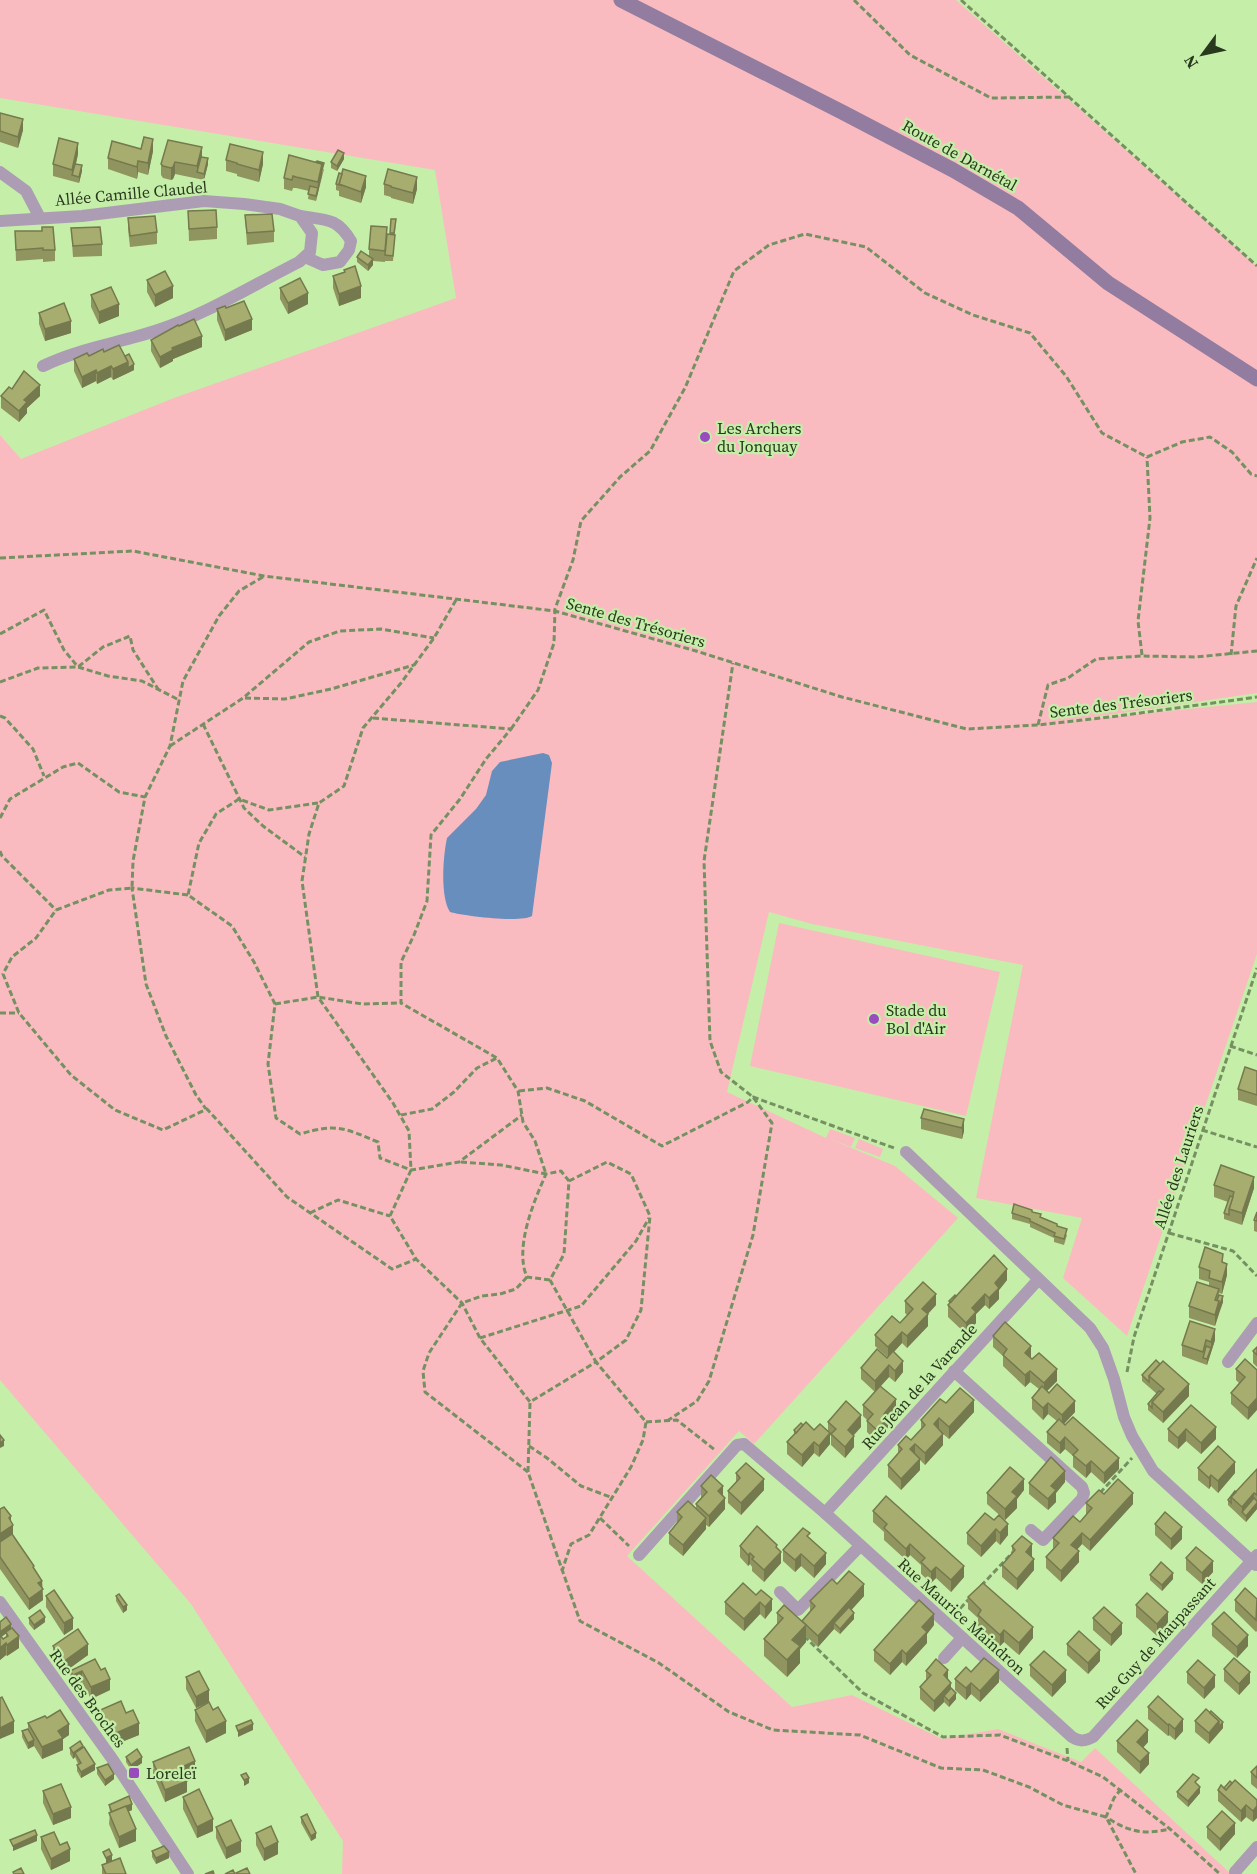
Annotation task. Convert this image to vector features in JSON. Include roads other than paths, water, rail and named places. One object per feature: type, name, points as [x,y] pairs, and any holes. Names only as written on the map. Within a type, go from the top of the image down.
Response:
[{"type":"street","name":"Route de Darnétal","points":[[621,0],[953,170],[1018,208],[1108,283],[1257,379]]},
{"type":"street","points":[[0,172],[26,191],[40,218]]},
{"type":"street","name":"Allée Camille Claudel","points":[[0,221],[82,216],[204,201],[280,209],[300,216],[335,222],[344,229],[351,241],[349,250],[339,262],[323,265],[305,257]]},
{"type":"street","points":[[43,366],[64,356],[158,330],[299,262],[310,252],[312,233],[300,216]]},
{"type":"street","points":[[906,1152],[1090,1328],[1103,1348],[1124,1416],[1136,1444],[1153,1471],[1255,1561]]},
{"type":"street","name":"Rue Jean de la Varende","points":[[825,1513],[1038,1280]]},
{"type":"street","points":[[1228,1362],[1257,1323]]},
{"type":"street","points":[[954,1371],[1082,1486],[1084,1492],[1082,1499],[1042,1540],[1031,1530]]},
{"type":"street","name":"Rue Maurice Maindron","points":[[639,1555],[737,1444],[744,1444],[825,1513],[1079,1741]]},
{"type":"street","points":[[780,1592],[798,1610],[860,1546]]},
{"type":"street","name":"Rue Guy de Maupassant","points":[[1079,1741],[1086,1741],[1093,1737],[1255,1561]]},
{"type":"street","name":"Rue des Broches","points":[[0,1602],[113,1760],[188,1874]]},
{"type":"street","points":[[944,1658],[962,1638]]},
{"type":"street","points":[[1235,1872],[1257,1847]]},
{"type":"water","points":[[543,753],[549,755],[552,763],[532,916],[505,919],[450,912],[444,887],[444,855],[447,838],[476,809],[486,795],[492,771],[500,762]]},
{"type":"place","name":"Les Archers du Jonquay","points":[[705,437]]},
{"type":"place","name":"Stade du Bol d'Air","points":[[874,1019]]},
{"type":"place","name":"Loreleï","points":[[134,1773]]}]
